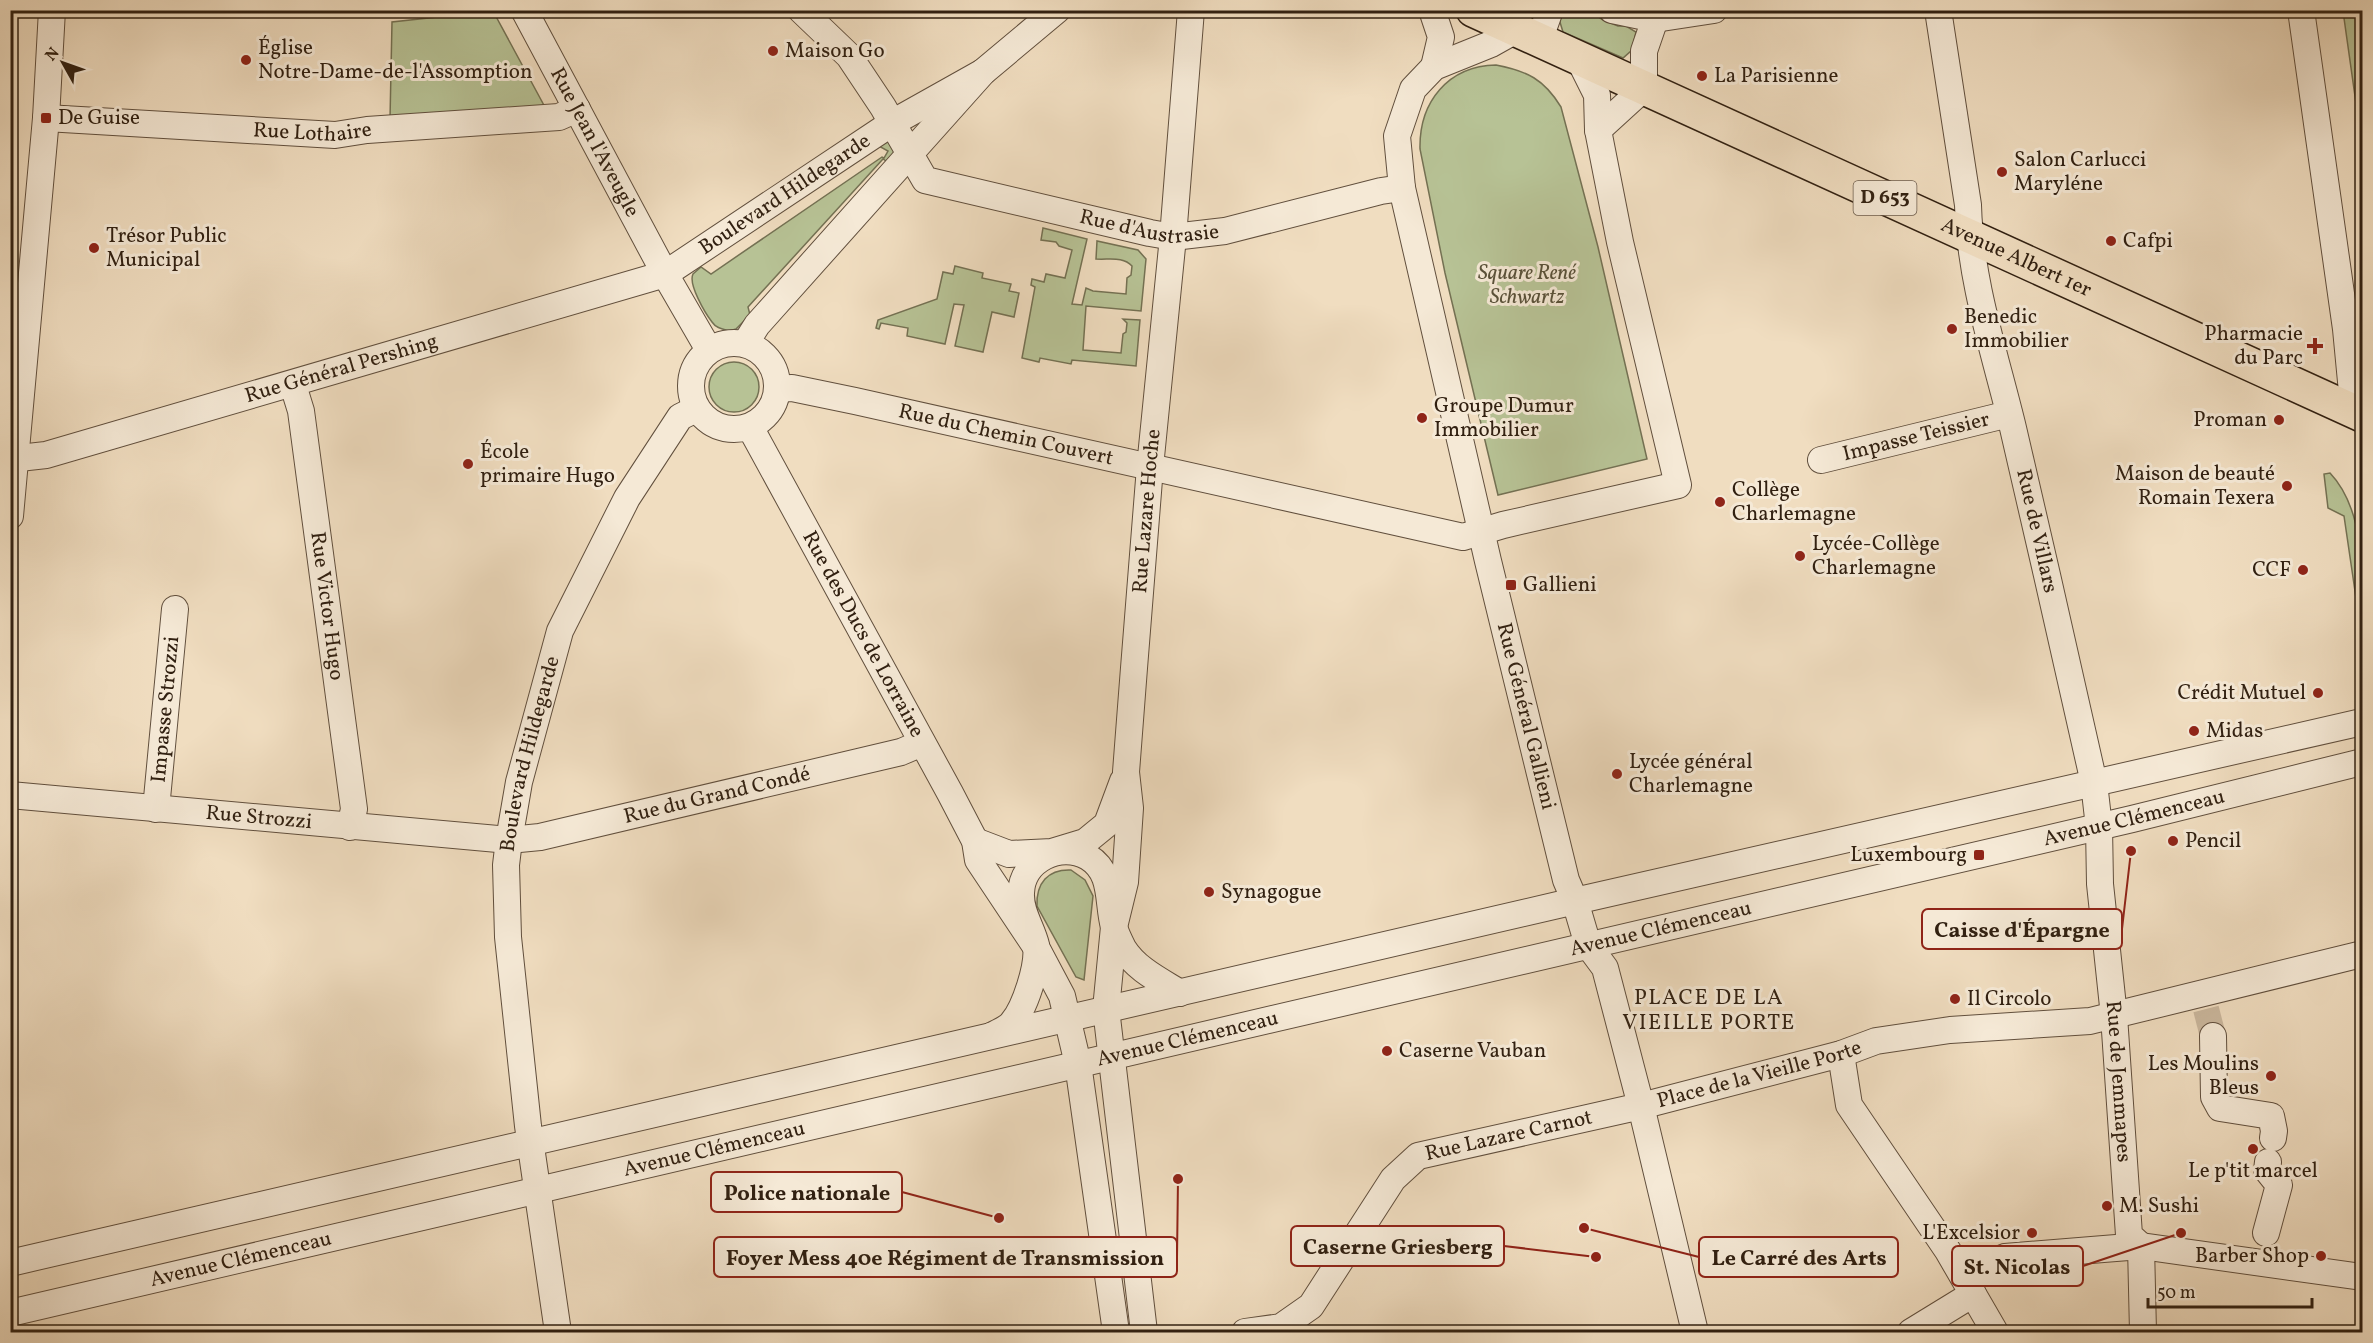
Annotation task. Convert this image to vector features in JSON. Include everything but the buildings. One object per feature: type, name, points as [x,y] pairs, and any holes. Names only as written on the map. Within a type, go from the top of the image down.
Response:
[{"type":"main road","name":"Avenue Albert 1er","points":[[1473,10],[1580,61],[2362,414]]},
{"type":"street","points":[[10,516],[13,459],[46,118],[52,10]]},
{"type":"street","name":"Rue Jean l'Aveugle","points":[[524,10],[665,274]]},
{"type":"street","name":"Rue d'Austrasie","points":[[801,10],[849,56],[925,180],[1173,237],[1225,231],[1381,191],[1402,188]]},
{"type":"street","name":"Boulevard Hildegarde","points":[[746,344],[757,325],[983,72],[1057,10]]},
{"type":"street","name":"Rue Lazare Hoche","points":[[1144,1332],[1106,1010],[1114,927],[1125,871],[1130,808],[1126,772],[1150,467],[1173,237],[1191,10]]},
{"type":"street","points":[[1432,10],[1441,37],[1434,67]]},
{"type":"street","points":[[1550,10],[1527,35],[1491,44],[1434,67],[1413,89],[1396,136],[1402,188],[1481,531],[1678,484],[1620,242],[1598,130],[1597,95],[1580,61]]},
{"type":"street","points":[[1612,10],[1655,19],[1714,10]]},
{"type":"street","name":"Rue de Villars","points":[[1938,10],[1968,205],[1969,237],[1981,300],[2094,783],[2099,827]]},
{"type":"street","points":[[2301,10],[2352,392],[2362,414]]},
{"type":"street","points":[[2316,10],[2362,325]]},
{"type":"street","points":[[1598,130],[1644,88],[1644,51],[1655,19]]},
{"type":"street","name":"Boulevard Hildegarde","points":[[665,274],[892,123],[983,72]]},
{"type":"street","name":"Rue Lothaire","points":[[46,118],[335,135],[367,130],[559,117],[577,110]]},
{"type":"street","points":[[665,274],[709,350]]},
{"type":"street","name":"Rue Général Pershing","points":[[13,459],[46,455],[293,385],[665,274]]},
{"type":"street","points":[[727,343],[746,344],[759,351],[769,361],[776,375],[777,389],[773,405],[764,418],[750,427],[735,430],[720,428],[706,421],[696,409],[690,394],[691,377],[698,362],[709,350],[727,343]]},
{"type":"street","points":[[2296,386],[2327,391],[2341,385],[2351,371]]},
{"type":"street","name":"Rue Victor Hugo","points":[[293,385],[300,411],[354,809],[350,827]]},
{"type":"street","name":"Rue du Chemin Couvert","points":[[777,389],[802,390],[1463,537],[1481,531]]},
{"type":"street","name":"Boulevard Hildegarde","points":[[558,1332],[531,1143],[508,937],[506,865],[508,840],[519,782],[560,631],[627,498],[680,417],[696,409]]},
{"type":"street","name":"Impasse Teissier","points":[[1821,460],[2009,414]]},
{"type":"street","name":"Rue des Ducs de Lorraine","points":[[750,427],[975,841],[978,860],[1036,947],[1062,996],[1078,1064],[1116,1332]]},
{"type":"street","name":"Rue Général Gallieni","points":[[1481,531],[1566,880],[1588,945],[1605,968],[1641,1106],[1695,1332]]},
{"type":"street","name":"Impasse Strozzi","points":[[156,808],[175,609]]},
{"type":"street","name":"Avenue Clémenceau","points":[[10,1263],[1575,901],[2362,722]]},
{"type":"street","name":"Rue du Grand Condé","points":[[508,840],[540,837],[901,752],[922,743]]},
{"type":"street","name":"Avenue Clémenceau","points":[[10,1313],[2359,767]]},
{"type":"street","points":[[990,1037],[1012,1023],[1034,976],[1036,947],[1022,907],[1022,884],[1030,868],[1043,856],[1085,842],[1107,824],[1126,772]]},
{"type":"street","name":"Rue Strozzi","points":[[10,795],[508,840]]},
{"type":"street","name":"Rue de Jemmapes","points":[[2099,827],[2100,884],[2114,1016],[2129,1235],[2141,1246],[2143,1332]]},
{"type":"street","points":[[975,841],[1009,854],[1074,852],[1084,855],[1098,866],[1107,881],[1114,927],[1124,949],[1137,964],[1180,993]]},
{"type":"street","name":"Place de la Vieille Porte","points":[[1641,1106],[1841,1054],[1875,1041],[1950,1030],[2090,1022],[2203,1001],[2362,954]]},
{"type":"street","points":[[2213,1036],[2214,1097],[2220,1108],[2271,1116],[2274,1131],[2266,1170],[2279,1185],[2266,1250]]},
{"type":"street","points":[[1841,1054],[1849,1105],[1967,1284],[1995,1332]]},
{"type":"street","name":"Rue Lazare Carnot","points":[[1245,1332],[1281,1327],[1311,1306],[1393,1179],[1418,1156],[1641,1106]]},
{"type":"street","points":[[1911,1332],[1967,1284],[2005,1257],[2141,1246],[2266,1250],[2362,1277]]},
{"type":"green space","points":[[493,11],[546,109],[390,119],[392,22]]},
{"type":"green space","points":[[1564,11],[1590,11],[1603,20],[1618,26],[1626,26],[1636,32],[1632,50],[1623,58],[1563,32],[1559,19]]},
{"type":"green space","points":[[2343,11],[2362,11],[2362,146]]},
{"type":"green space","name":"Square René Schwartz","points":[[1496,65],[1517,70],[1534,78],[1548,89],[1561,107],[1598,247],[1647,459],[1498,495],[1445,273],[1420,149],[1425,116],[1440,90],[1464,72]]},
{"type":"green space","points":[[888,141],[897,150],[889,163],[883,159],[748,307],[750,315],[736,329],[729,331],[714,324],[695,291],[693,274],[701,267],[711,274],[882,157],[884,158],[888,151],[877,145]]},
{"type":"green space","points":[[1043,228],[1087,239],[1072,304],[1082,305],[1086,288],[1093,291],[1126,294],[1127,278],[1131,275],[1132,266],[1120,260],[1096,259],[1097,241],[1138,250],[1146,259],[1141,311],[1086,306],[1083,350],[1121,353],[1127,323],[1123,319],[1140,320],[1136,366],[1072,360],[1071,364],[1040,358],[1039,362],[1022,358],[1035,287],[1031,285],[1032,279],[1044,282],[1046,274],[1065,278],[1072,250],[1059,246],[1056,242],[1041,240]]},
{"type":"green space","points":[[955,266],[983,273],[982,278],[1011,284],[1009,291],[1019,293],[1014,317],[992,312],[983,352],[955,346],[964,305],[954,304],[945,344],[907,336],[908,328],[881,323],[879,329],[876,328],[878,320],[937,299],[943,272],[953,274]]},
{"type":"green space","points":[[729,362],[739,362],[752,369],[759,382],[759,392],[752,405],[739,412],[729,412],[720,408],[713,401],[709,392],[709,382],[713,373],[720,366]]},
{"type":"green space","points":[[2330,473],[2351,509],[2357,530],[2361,552],[2362,639],[2344,516],[2328,508],[2324,474]]},
{"type":"green space","points":[[1071,870],[1085,880],[1093,896],[1084,980],[1076,977],[1037,906],[1041,884],[1045,879],[1056,872]]},
{"type":"tunnel","points":[[2206,1009],[2213,1036]]},
{"type":"place","name":"Maison Go","points":[[773,51]]},
{"type":"place","name":"Église Notre-Dame-de-l'Assomption","points":[[246,60]]},
{"type":"place","name":"La Parisienne","points":[[1702,76]]},
{"type":"place","name":"De Guise","points":[[46,118]]},
{"type":"place","name":"Salon Carlucci Maryléne","points":[[2002,172]]},
{"type":"place","name":"Cafpi","points":[[2111,241]]},
{"type":"place","name":"Trésor Public Municipal","points":[[94,248]]},
{"type":"place","name":"Benedic Immobilier","points":[[1952,329]]},
{"type":"place","name":"Pharmacie du Parc","points":[[2315,346]]},
{"type":"place","name":"Groupe Dumur Immobilier","points":[[1422,418]]},
{"type":"place","name":"Proman","points":[[2279,420]]},
{"type":"place","name":"École primaire Hugo","points":[[468,464]]},
{"type":"place","name":"Maison de beauté Romain Texera","points":[[2287,486]]},
{"type":"place","name":"Collège Charlemagne","points":[[1720,502]]},
{"type":"place","name":"Lycée-Collège Charlemagne","points":[[1800,556]]},
{"type":"place","name":"CCF","points":[[2303,570]]},
{"type":"place","name":"Gallieni","points":[[1511,585]]},
{"type":"place","name":"Crédit Mutuel","points":[[2318,693]]},
{"type":"place","name":"Midas","points":[[2194,731]]},
{"type":"place","name":"Lycée général Charlemagne","points":[[1617,774]]},
{"type":"place","name":"Pencil","points":[[2173,841]]},
{"type":"place","name":"Caisse d'Épargne","points":[[2131,851]]},
{"type":"place","name":"Luxembourg","points":[[1979,855]]},
{"type":"place","name":"Synagogue","points":[[1209,892]]},
{"type":"place","name":"Il Circolo","points":[[1955,999]]},
{"type":"place","name":"Caserne Vauban","points":[[1387,1051]]},
{"type":"place","name":"Les Moulins Bleus","points":[[2271,1076]]},
{"type":"place","name":"Le p'tit marcel","points":[[2253,1149]]},
{"type":"place","name":"Foyer Mess 40e Régiment de Transmission","points":[[1178,1179]]},
{"type":"place","name":"M. Sushi","points":[[2107,1206]]},
{"type":"place","name":"Police nationale","points":[[999,1218]]},
{"type":"place","name":"Le Carré des Arts","points":[[1584,1228]]},
{"type":"place","name":"L'Excelsior","points":[[2032,1233]]},
{"type":"place","name":"St. Nicolas","points":[[2181,1233]]},
{"type":"place","name":"Barber Shop","points":[[2321,1256]]},
{"type":"place","name":"Caserne Griesberg","points":[[1596,1257]]},
{"type":"district","name":"PLACE DE LA VIEILLE PORTE","points":[[1709,1010]]}]
